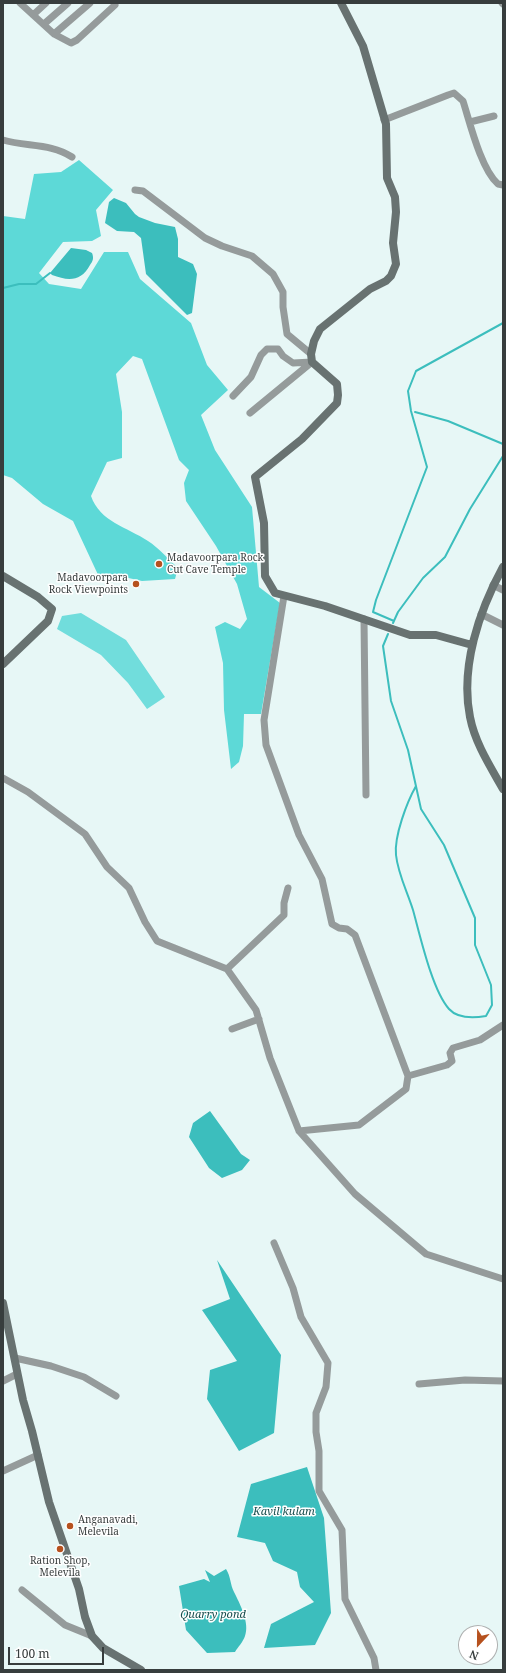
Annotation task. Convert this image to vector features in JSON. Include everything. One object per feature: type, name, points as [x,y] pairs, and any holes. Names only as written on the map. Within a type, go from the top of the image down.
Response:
[{"type":"street","points":[[34,15],[46,3]]},
{"type":"street","points":[[44,24],[68,3]]},
{"type":"street","points":[[54,34],[90,3]]},
{"type":"street","points":[[22,4],[54,34],[71,43],[77,40],[115,5]]},
{"type":"street","points":[[250,413],[311,358],[320,329],[370,289],[386,281],[391,276],[396,264],[392,243],[396,212],[395,196],[387,178],[386,124],[363,46],[344,4]]},
{"type":"street","points":[[384,120],[454,93],[463,101],[481,156],[493,181],[503,185]]},
{"type":"street","points":[[470,122],[494,116]]},
{"type":"street","points":[[3,140],[15,144],[32,144],[65,152],[72,157]]},
{"type":"street","points":[[135,190],[143,192],[205,238],[222,246],[252,256],[269,270],[273,274],[283,292],[283,307],[287,334],[337,384],[337,403],[302,439],[255,477],[264,522],[265,576],[275,593],[325,606],[410,635],[436,634],[472,645]]},
{"type":"street","points":[[233,396],[251,377],[261,355],[267,349],[278,349],[293,363],[311,358]]},
{"type":"street","points":[[503,567],[493,585],[481,614],[472,645],[467,694],[470,718],[481,750],[503,789]]},
{"type":"street","points":[[3,576],[38,597],[52,609],[48,621],[3,664]]},
{"type":"street","points":[[493,585],[503,590]]},
{"type":"street","points":[[284,596],[264,720],[266,745],[300,835],[322,879],[332,924],[339,928],[347,929],[355,935],[408,1076],[406,1089],[359,1125],[299,1131]]},
{"type":"street","points":[[481,614],[503,625]]},
{"type":"street","points":[[364,619],[366,795]]},
{"type":"street","points":[[3,778],[28,792],[85,834],[107,867],[129,888],[145,922],[157,941],[227,969],[256,1010],[270,1058],[299,1131],[355,1194],[426,1254],[503,1278]]},
{"type":"street","points":[[227,969],[284,915],[284,903],[288,888]]},
{"type":"street","points":[[232,1029],[259,1019]]},
{"type":"street","points":[[408,1076],[447,1065],[452,1062],[450,1053],[453,1048],[480,1040],[503,1025]]},
{"type":"street","points":[[274,1243],[293,1288],[301,1316],[328,1363],[326,1387],[316,1414],[316,1432],[319,1451],[319,1491],[342,1530],[345,1600],[374,1658],[376,1670]]},
{"type":"street","points":[[3,1303],[6,1336],[15,1358],[17,1374],[38,1455],[48,1502],[62,1536],[63,1547],[79,1589],[85,1617],[92,1636],[103,1648],[141,1670]]},
{"type":"street","points":[[15,1358],[51,1366],[84,1377],[116,1396]]},
{"type":"street","points":[[3,1381],[17,1374]]},
{"type":"street","points":[[419,1384],[465,1380],[503,1381]]},
{"type":"street","points":[[3,1471],[38,1455]]},
{"type":"street","points":[[22,1590],[65,1625],[92,1636]]},
{"type":"shaded area","points":[[79,160],[113,190],[96,210],[101,236],[92,241],[63,242],[39,273],[49,284],[81,289],[104,252],[128,252],[140,279],[191,323],[207,365],[228,390],[201,415],[215,450],[252,507],[259,587],[280,603],[261,714],[244,714],[243,746],[239,762],[231,769],[224,710],[223,663],[215,627],[225,622],[240,629],[247,619],[237,584],[216,546],[186,501],[184,483],[189,470],[179,460],[142,359],[133,356],[116,374],[122,412],[122,458],[107,462],[91,496],[95,505],[107,518],[140,536],[160,550],[178,568],[175,579],[142,581],[115,575],[100,579],[73,521],[43,504],[12,478],[3,475],[3,216],[25,219],[34,174],[61,172]]},
{"type":"shaded area","points":[[81,613],[126,640],[165,697],[147,709],[128,683],[101,655],[57,629],[62,616]]},
{"type":"water","points":[[114,198],[126,203],[139,217],[155,223],[175,227],[178,239],[178,257],[193,264],[197,274],[192,313],[187,315],[146,274],[141,238],[134,232],[117,231],[105,223],[109,202]]},
{"type":"water","points":[[71,248],[86,250],[92,253],[92,261],[86,271],[83,275],[74,279],[52,275],[50,273]]},
{"type":"water","points":[[210,1111],[241,1154],[250,1160],[242,1170],[222,1178],[209,1168],[189,1137],[193,1123]]},
{"type":"water","points":[[217,1260],[281,1355],[274,1433],[239,1451],[207,1399],[210,1370],[237,1361],[202,1310],[230,1299]]},
{"type":"water","name":"Kavil kulam","points":[[307,1467],[324,1518],[331,1613],[315,1645],[264,1648],[271,1624],[314,1602],[300,1587],[297,1572],[273,1561],[265,1543],[237,1537],[251,1484]]},
{"type":"water","name":"Quarry pond","points":[[226,1569],[244,1614],[246,1625],[245,1636],[235,1652],[207,1653],[186,1630],[179,1586],[204,1579],[210,1582],[205,1570],[214,1576]]},
{"type":"waterway","points":[[3,288],[19,284],[36,284],[50,273]]},
{"type":"waterway","points":[[394,621],[373,612],[376,600],[427,467],[411,411],[408,391],[416,371],[503,323]]},
{"type":"waterway","points":[[415,412],[448,421],[503,444]]},
{"type":"waterway","points":[[393,623],[398,612],[423,578],[445,557],[470,509],[503,456]]},
{"type":"waterway","points":[[388,634],[383,646],[391,701],[408,750],[421,809],[444,845],[475,918],[475,945],[491,985],[492,1005],[486,1016],[471,1017],[457,1015],[449,1009],[443,1000],[432,976],[413,910],[401,876],[396,855],[397,838],[405,810],[412,793],[416,786]]},
{"type":"place","name":"Madavoorpara Rock Cut Cave Temple","points":[[159,564]]},
{"type":"place","name":"Madavoorpara Rock Viewpoints","points":[[136,584]]},
{"type":"place","name":"Anganavadi, Melevila","points":[[70,1526]]},
{"type":"place","name":"Ration Shop, Melevila","points":[[60,1549]]}]
